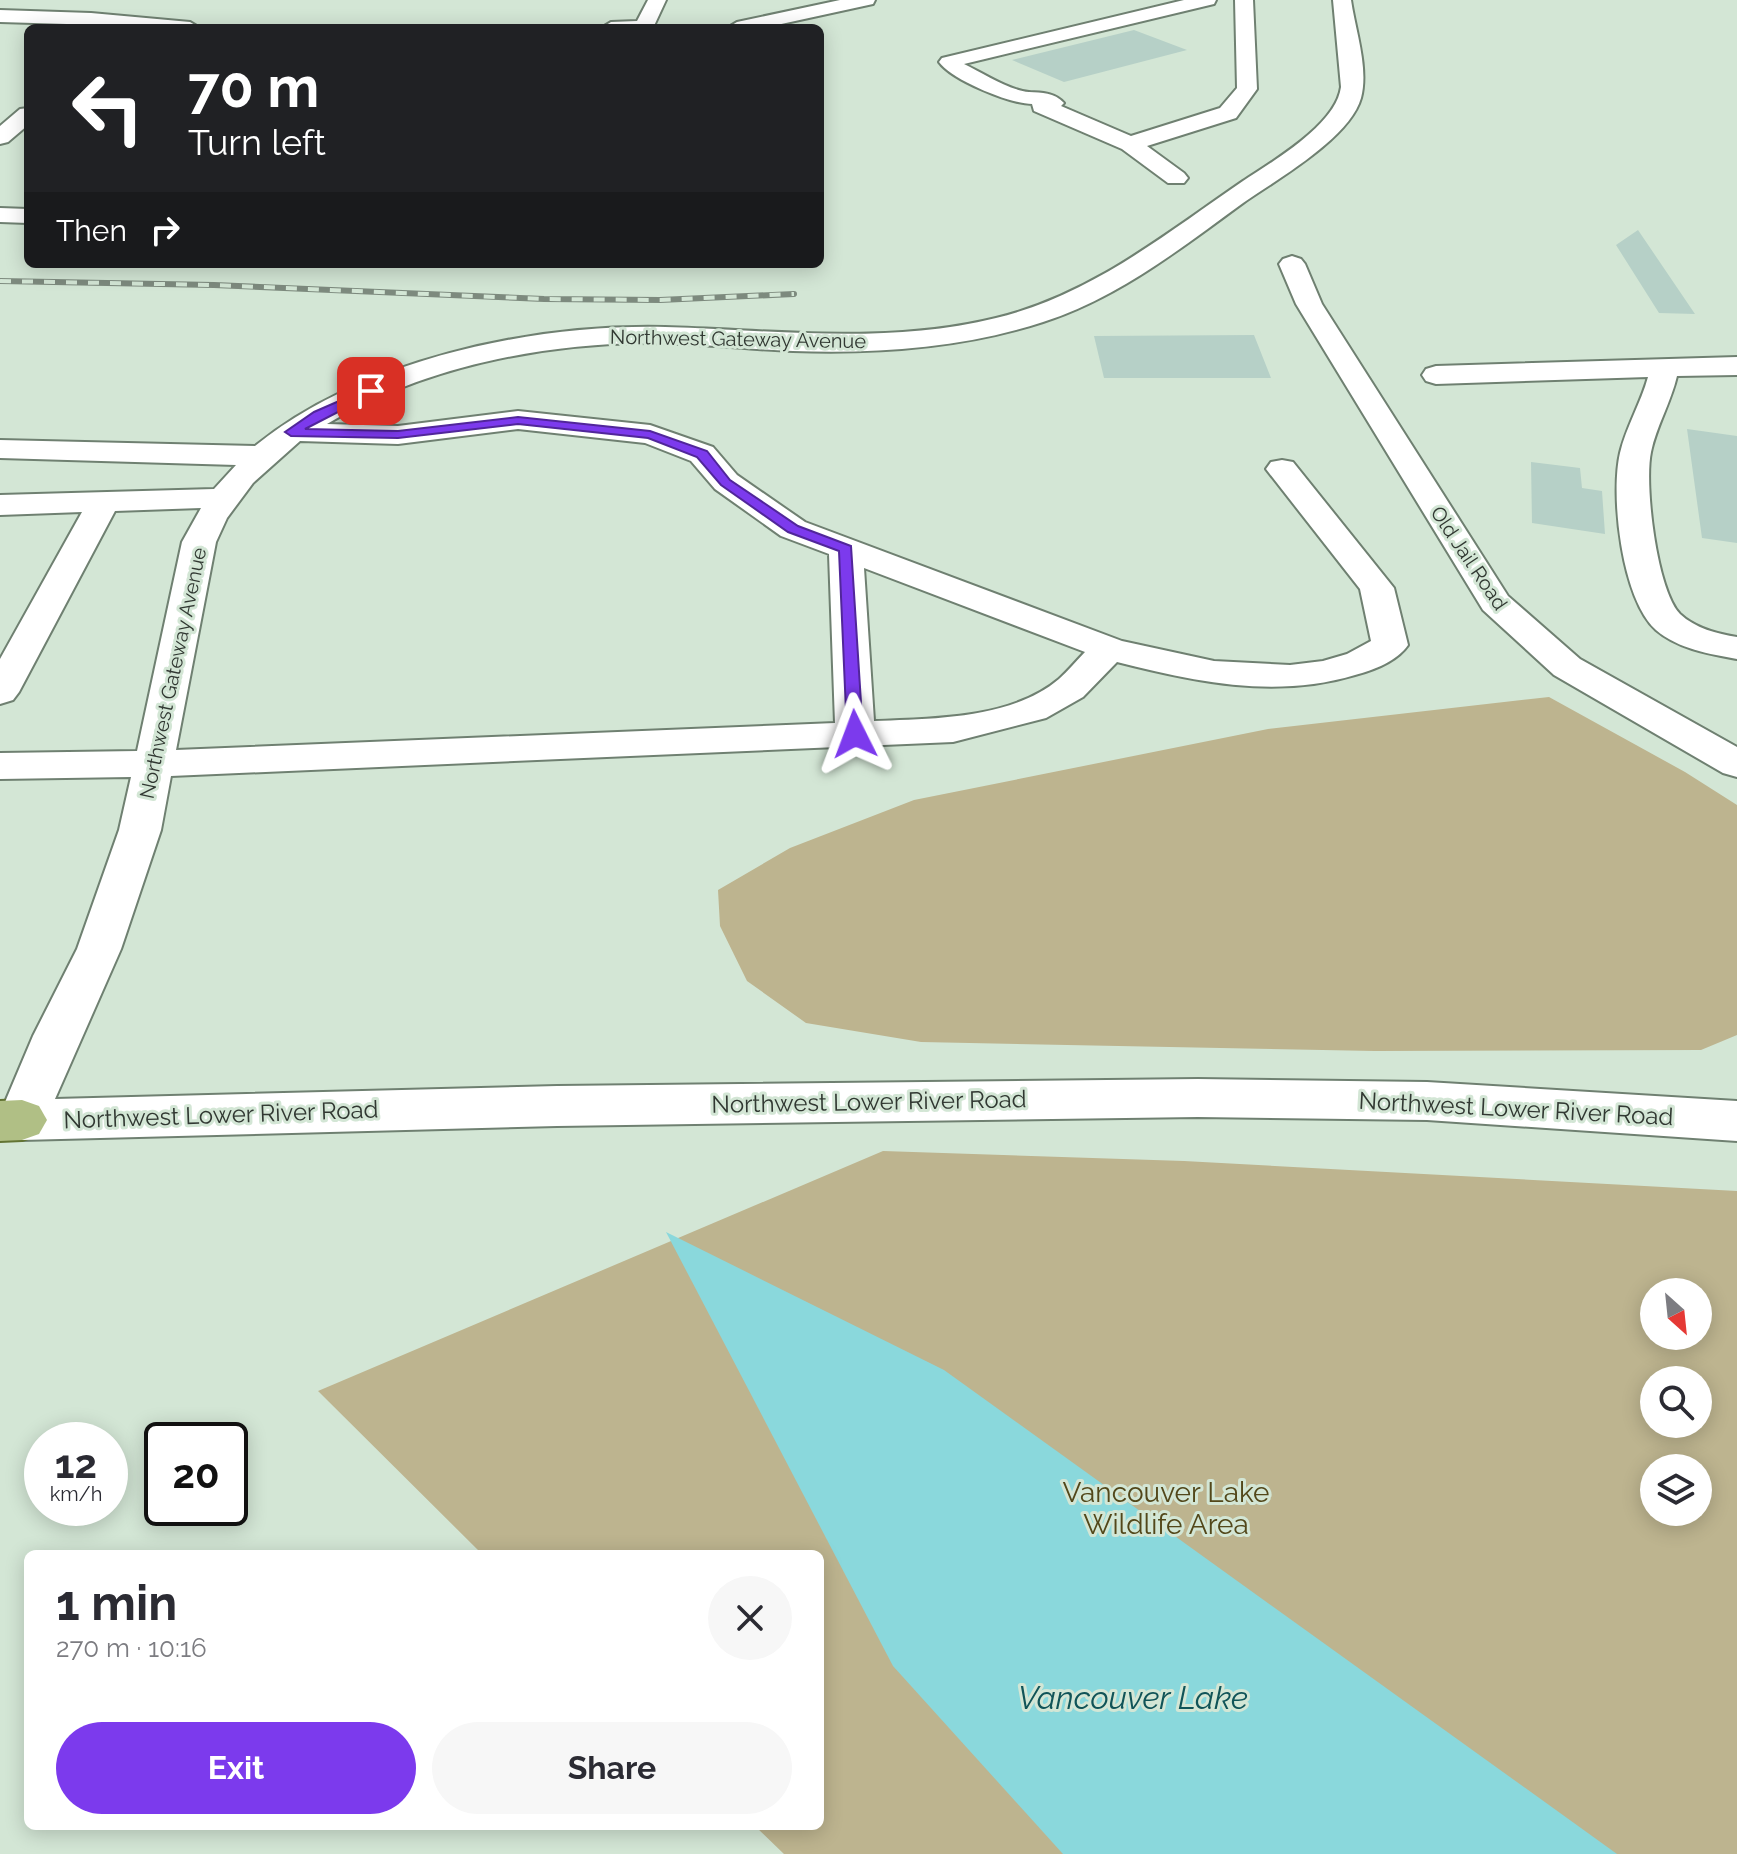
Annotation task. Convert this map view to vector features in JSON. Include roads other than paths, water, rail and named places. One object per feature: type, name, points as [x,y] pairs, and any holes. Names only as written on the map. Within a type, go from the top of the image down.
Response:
[{"type":"street","points":[[645,24],[657,0]]},
{"type":"street","points":[[755,24],[866,0]]},
{"type":"street","points":[[1134,0],[1163,11]]},
{"type":"street","points":[[1176,178],[1130,144],[955,68],[949,62],[1207,0]]},
{"type":"street","points":[[1130,144],[1228,113],[1247,89],[1244,0]]},
{"type":"street","name":"Northwest Gateway Avenue","points":[[11,1121],[99,949],[140,830],[199,542],[222,498],[291,432],[319,415],[422,371],[543,343],[646,335],[795,343],[897,340],[999,326],[1053,311],[1093,295],[1133,272],[1334,124],[1348,104],[1350,82],[1342,0]]},
{"type":"street","points":[[0,16],[146,24]]},
{"type":"street","points":[[0,26],[24,27]]},
{"type":"street","points":[[0,137],[24,117]]},
{"type":"street","points":[[0,215],[24,216]]},
{"type":"street","name":"Old Jail Road","points":[[1292,264],[1309,304],[1495,603],[1567,667],[1737,764]]},
{"type":"street","points":[[1436,375],[1737,366]]},
{"type":"street","points":[[1664,368],[1658,395],[1635,456],[1637,527],[1648,591],[1664,618],[1677,628],[1710,644],[1737,648]]},
{"type":"street","points":[[291,432],[398,435],[518,420],[650,434],[702,454],[726,482],[793,529],[1109,649],[1202,673],[1278,678],[1345,668],[1376,656],[1390,645],[1377,588],[1282,469]]},
{"type":"street","points":[[0,449],[263,456]]},
{"type":"street","points":[[0,505],[222,498]]},
{"type":"street","points":[[0,692],[104,502]]},
{"type":"street","points":[[846,549],[855,734]]},
{"type":"street","points":[[0,766],[154,764],[953,730],[1033,710],[1070,689],[1109,649]]},
{"type":"street","name":"Northwest Lower River Road","points":[[11,1121],[557,1106],[1198,1098],[1427,1101],[1737,1121]]},
{"type":"water","name":"Vancouver Lake","points":[[666,1232],[944,1370],[1617,1854],[1063,1854],[893,1666]]},
{"type":"railway","points":[[0,281],[214,285],[544,299],[660,300],[794,294]]},
{"type":"park label","name":"Vancouver Lake Wildlife Area","points":[[1166,1508]]}]
